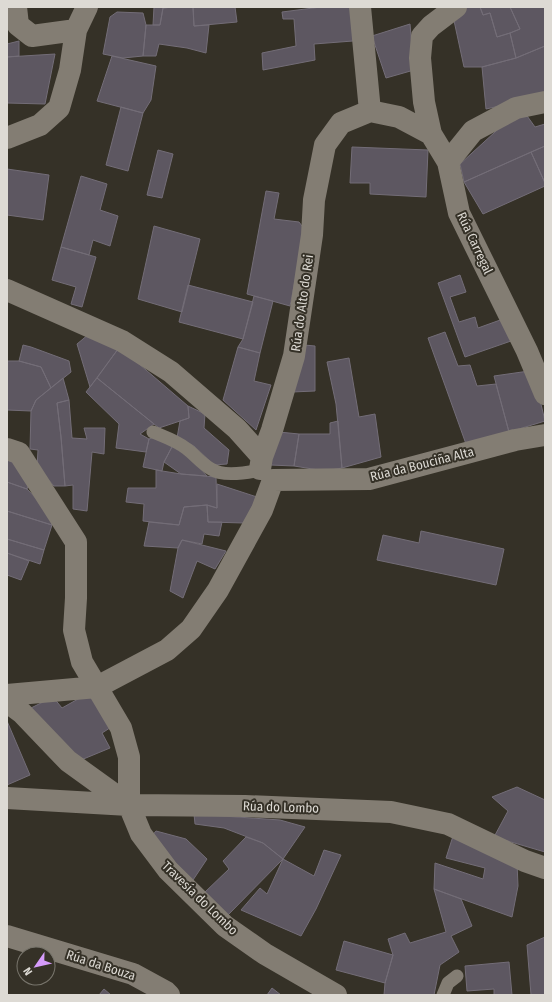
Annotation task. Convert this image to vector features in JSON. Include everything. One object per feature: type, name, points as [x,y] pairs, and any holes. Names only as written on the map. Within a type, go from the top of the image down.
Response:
[{"type":"street","points":[[16,7],[18,25],[32,36],[76,30]]},
{"type":"street","points":[[7,138],[40,125],[59,108],[70,70],[76,30],[87,7]]},
{"type":"street","points":[[360,7],[370,111],[399,117],[430,134]]},
{"type":"street","name":"Rúa Carregal","points":[[456,7],[431,26],[422,36],[420,58],[424,102],[430,134],[448,162],[459,213],[526,351],[545,394]]},
{"type":"street","points":[[448,162],[473,131],[516,108],[545,102]]},
{"type":"street","name":"Rúa do Alto do Rei","points":[[7,695],[98,686],[167,650],[191,629],[218,590],[262,510],[265,469],[272,430],[294,356],[312,235],[314,200],[325,145],[341,123],[370,111]]},
{"type":"street","points":[[7,290],[122,341],[171,372],[237,429],[265,469]]},
{"type":"street","name":"Rúa da Bouciña Alta","points":[[265,469],[369,478],[515,440],[545,435]]},
{"type":"street","points":[[7,449],[19,453],[76,542],[76,598],[74,630],[82,662],[98,686],[121,728],[130,757],[129,805]]},
{"type":"street","points":[[7,702],[22,713],[68,761],[129,805]]},
{"type":"street","name":"Rúa do Lombo","points":[[7,798],[129,805],[245,806],[391,812],[448,824],[525,861],[545,868]]},
{"type":"street","name":"Travesía do Lombo","points":[[129,805],[141,834],[168,870],[225,926],[265,954],[335,995]]},
{"type":"street","name":"Rúa da Bouza","points":[[7,936],[134,974],[169,995]]},
{"type":"lane","points":[[153,432],[171,439],[187,449],[211,470],[225,473],[248,472],[265,469]]},
{"type":"lane","points":[[443,995],[448,983],[457,976]]},
{"type":"building","points":[[154,7],[174,7],[163,8],[160,25],[153,25]]},
{"type":"building","points":[[193,7],[194,26],[209,25],[206,53],[187,48],[159,44],[156,56],[143,56],[146,25],[160,25],[163,8]]},
{"type":"building","points":[[193,7],[235,7],[237,22],[194,26]]},
{"type":"building","points":[[321,7],[351,7],[353,41],[314,44],[315,60],[263,70],[262,53],[296,46],[294,19],[283,19],[282,12]]},
{"type":"building","points":[[466,7],[480,7],[483,15],[490,13],[497,37],[510,33],[516,58],[482,67],[464,67],[453,16]]},
{"type":"building","points":[[480,7],[510,7],[520,29],[497,37],[490,13],[483,15]]},
{"type":"building","points":[[510,7],[545,7],[545,46],[516,58],[510,33],[520,29]]},
{"type":"building","points":[[117,12],[143,13],[146,25],[143,56],[123,58],[103,54],[110,17]]},
{"type":"building","points":[[410,24],[414,70],[386,78],[372,36]]},
{"type":"building","points":[[19,41],[19,56],[7,57],[7,44]]},
{"type":"building","points":[[545,46],[545,96],[486,109],[482,67],[516,58]]},
{"type":"building","points":[[55,54],[45,104],[7,103],[7,57]]},
{"type":"building","points":[[112,56],[156,66],[151,100],[143,113],[97,101]]},
{"type":"building","points":[[121,107],[143,113],[128,171],[106,165]]},
{"type":"building","points":[[525,113],[535,127],[545,124],[545,146],[464,182],[460,164],[507,121]]},
{"type":"building","points":[[545,146],[545,183],[531,152]]},
{"type":"building","points":[[352,147],[428,150],[426,197],[370,194],[370,183],[350,183]]},
{"type":"building","points":[[158,150],[173,154],[162,198],[147,195]]},
{"type":"building","points":[[531,152],[545,186],[483,214],[464,182]]},
{"type":"building","points":[[7,169],[49,175],[43,220],[7,215]]},
{"type":"building","points":[[81,176],[107,184],[100,210],[118,216],[110,246],[93,240],[89,255],[61,247]]},
{"type":"building","points":[[266,191],[279,193],[274,219],[299,222],[305,230],[290,306],[247,294]]},
{"type":"building","points":[[154,226],[200,239],[182,312],[138,299]]},
{"type":"building","points":[[61,247],[96,257],[82,307],[71,304],[76,287],[52,280]]},
{"type":"building","points":[[460,275],[466,292],[450,297],[459,322],[475,317],[478,328],[503,319],[511,341],[465,357],[438,283]]},
{"type":"building","points":[[188,285],[253,302],[243,339],[179,322]]},
{"type":"building","points":[[254,296],[273,301],[260,353],[238,347],[243,339]]},
{"type":"building","points":[[445,332],[458,366],[470,365],[477,386],[496,384],[509,432],[466,444],[428,338]]},
{"type":"building","points":[[89,334],[118,349],[90,387],[77,344]]},
{"type":"building","points":[[23,345],[69,361],[71,372],[51,388],[41,367],[19,361]]},
{"type":"building","points":[[304,345],[315,346],[315,391],[292,392]]},
{"type":"building","points":[[238,347],[260,353],[254,381],[271,385],[256,430],[223,400]]},
{"type":"building","points":[[118,349],[139,364],[188,406],[189,418],[159,428],[97,378]]},
{"type":"building","points":[[349,358],[359,417],[375,414],[381,457],[342,468],[336,404],[327,362]]},
{"type":"building","points":[[7,361],[19,361],[41,367],[51,388],[36,400],[31,411],[7,410]]},
{"type":"building","points":[[529,371],[540,400],[545,421],[509,432],[494,376]]},
{"type":"building","points":[[63,378],[69,400],[57,403],[65,486],[54,486],[37,467],[38,450],[30,449],[31,411],[36,400]]},
{"type":"building","points":[[97,378],[154,424],[140,434],[149,439],[146,452],[116,448],[119,424],[86,392]]},
{"type":"building","points":[[69,400],[72,438],[87,439],[84,428],[105,428],[104,454],[92,452],[87,511],[73,509],[73,485],[65,486],[57,403]]},
{"type":"building","points":[[188,406],[205,414],[204,428],[229,450],[227,464],[214,465],[194,446],[177,438],[180,421],[189,418]]},
{"type":"building","points":[[338,421],[342,468],[325,471],[294,466],[299,434],[330,434],[330,423]]},
{"type":"building","points":[[279,432],[299,434],[294,466],[270,465]]},
{"type":"building","points":[[157,436],[173,445],[164,462],[162,471],[143,467],[149,439]]},
{"type":"building","points":[[173,445],[194,461],[207,476],[181,474],[164,462]]},
{"type":"building","points":[[7,460],[19,465],[30,481],[27,489],[7,482]]},
{"type":"building","points":[[156,470],[216,477],[217,508],[207,505],[184,507],[179,525],[143,521],[144,504],[126,502],[128,488],[156,488]]},
{"type":"building","points":[[7,482],[27,489],[49,512],[52,525],[7,511]]},
{"type":"building","points":[[217,484],[257,497],[244,523],[208,522],[207,505],[217,508]]},
{"type":"building","points":[[207,505],[208,522],[222,522],[219,536],[204,534],[202,544],[182,540],[178,548],[144,546],[149,522],[179,525],[184,507]]},
{"type":"building","points":[[7,511],[52,525],[44,550],[7,539]]},
{"type":"building","points":[[421,531],[504,549],[496,585],[377,560],[383,535],[419,543]]},
{"type":"building","points":[[7,539],[44,550],[40,564],[7,553]]},
{"type":"building","points":[[182,540],[226,551],[215,569],[197,561],[183,598],[170,591],[178,548]]},
{"type":"building","points":[[7,553],[29,561],[21,580],[7,575]]},
{"type":"building","points":[[87,694],[96,695],[113,726],[102,733],[110,748],[81,760],[29,709],[53,697],[62,708]]},
{"type":"building","points":[[7,721],[30,775],[7,785]]},
{"type":"building","points":[[517,787],[545,800],[545,852],[494,837],[508,811],[492,797]]},
{"type":"building","points":[[194,814],[280,820],[305,827],[283,859],[263,843],[224,828],[195,824]]},
{"type":"building","points":[[156,831],[186,839],[207,859],[193,880],[150,838]]},
{"type":"building","points":[[454,833],[517,863],[518,886],[512,917],[434,889],[435,863],[483,879],[485,868],[446,858]]},
{"type":"building","points":[[246,837],[263,843],[283,859],[228,915],[204,893],[229,869],[223,861]]},
{"type":"building","points":[[324,850],[341,855],[316,909],[301,936],[241,910],[260,888],[267,894],[283,859],[314,876]]},
{"type":"building","points":[[434,889],[461,899],[472,926],[451,936],[459,952],[440,965],[434,995],[384,995],[385,983],[393,955],[388,939],[405,933],[410,943],[446,932]]},
{"type":"building","points":[[545,937],[545,995],[531,995],[527,945]]},
{"type":"building","points":[[344,941],[393,955],[385,983],[336,970]]},
{"type":"building","points":[[509,962],[512,995],[494,995],[494,989],[467,991],[465,966]]},
{"type":"building","points":[[272,988],[281,995],[267,995]]},
{"type":"building","points":[[104,989],[111,995],[99,995]]}]
